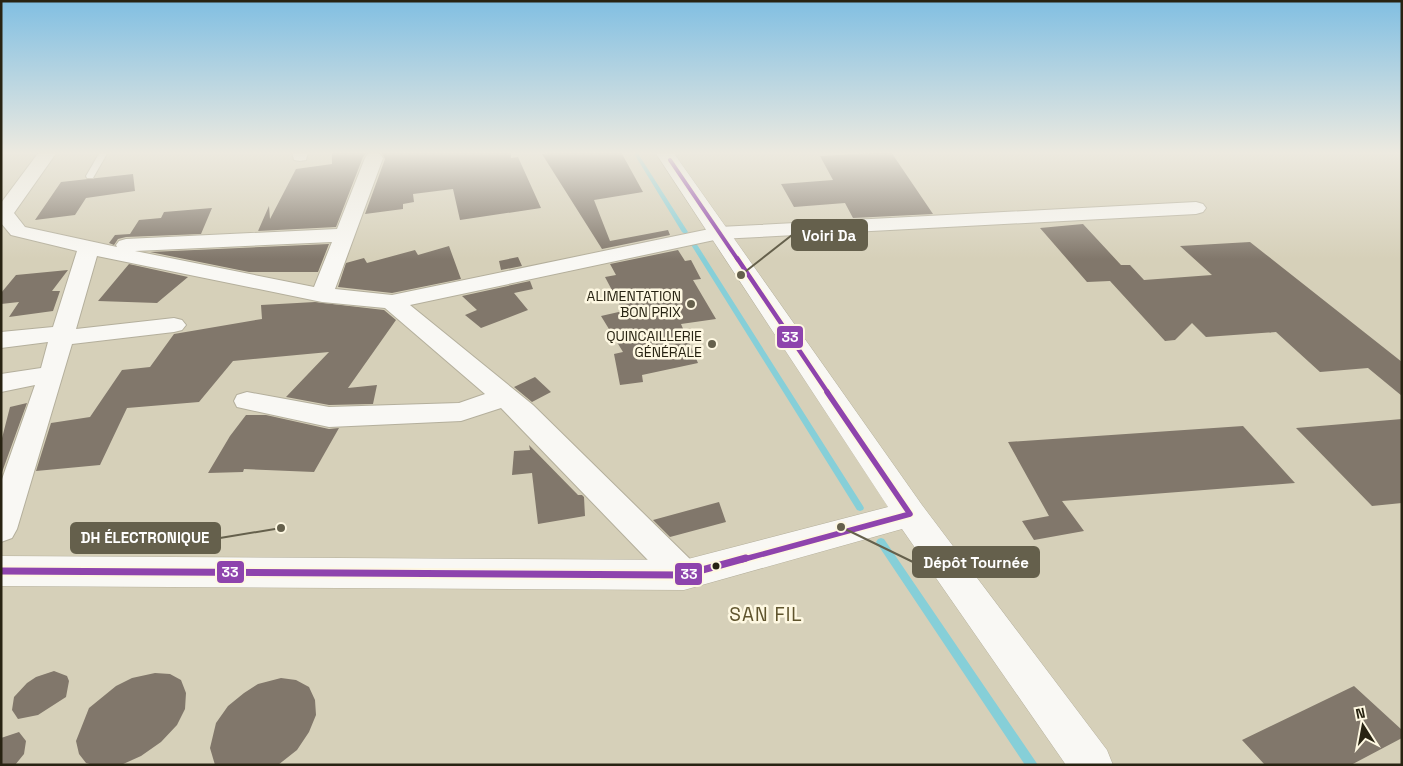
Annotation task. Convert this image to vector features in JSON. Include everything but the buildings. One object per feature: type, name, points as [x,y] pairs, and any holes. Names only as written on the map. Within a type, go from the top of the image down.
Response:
[{"type":"street","points":[[22,188],[3,213],[18,231],[322,295],[392,302],[719,233],[1196,208]]},
{"type":"street","points":[[322,295],[363,188]]},
{"type":"street","points":[[688,188],[910,514],[1092,765]]},
{"type":"street","points":[[87,247],[345,235]]},
{"type":"street","points":[[1,530],[52,374],[87,247]]},
{"type":"street","points":[[392,302],[523,412],[684,575]]},
{"type":"street","points":[[1,340],[174,325]]},
{"type":"street","points":[[1,383],[52,374]]},
{"type":"street","points":[[247,401],[329,417],[409,416],[460,412],[504,397]]},
{"type":"street","points":[[1,571],[684,575],[910,514]]},
{"type":"waterway","points":[[657,188],[685,232]]},
{"type":"waterway","points":[[693,243],[860,508]]},
{"type":"waterway","points":[[881,542],[1032,765]]},
{"type":"transit line","name":"33","points":[[689,188],[910,514]]},
{"type":"transit line","name":"33","points":[[1,571],[684,575],[910,514]]},
{"type":"place","name":"Voiri Da","points":[[741,275]]},
{"type":"place","name":"ALIMENTATION BON PRIX","points":[[691,304]]},
{"type":"place","name":"QUINCAILLERIE GÉNÉRALE","points":[[712,344]]},
{"type":"place","name":"Dépôt Tournée","points":[[841,527]]},
{"type":"place","name":"DH ÉLECTRONIQUE","points":[[281,528]]},
{"type":"district","name":"SAN FIL","points":[[766,614]]}]
